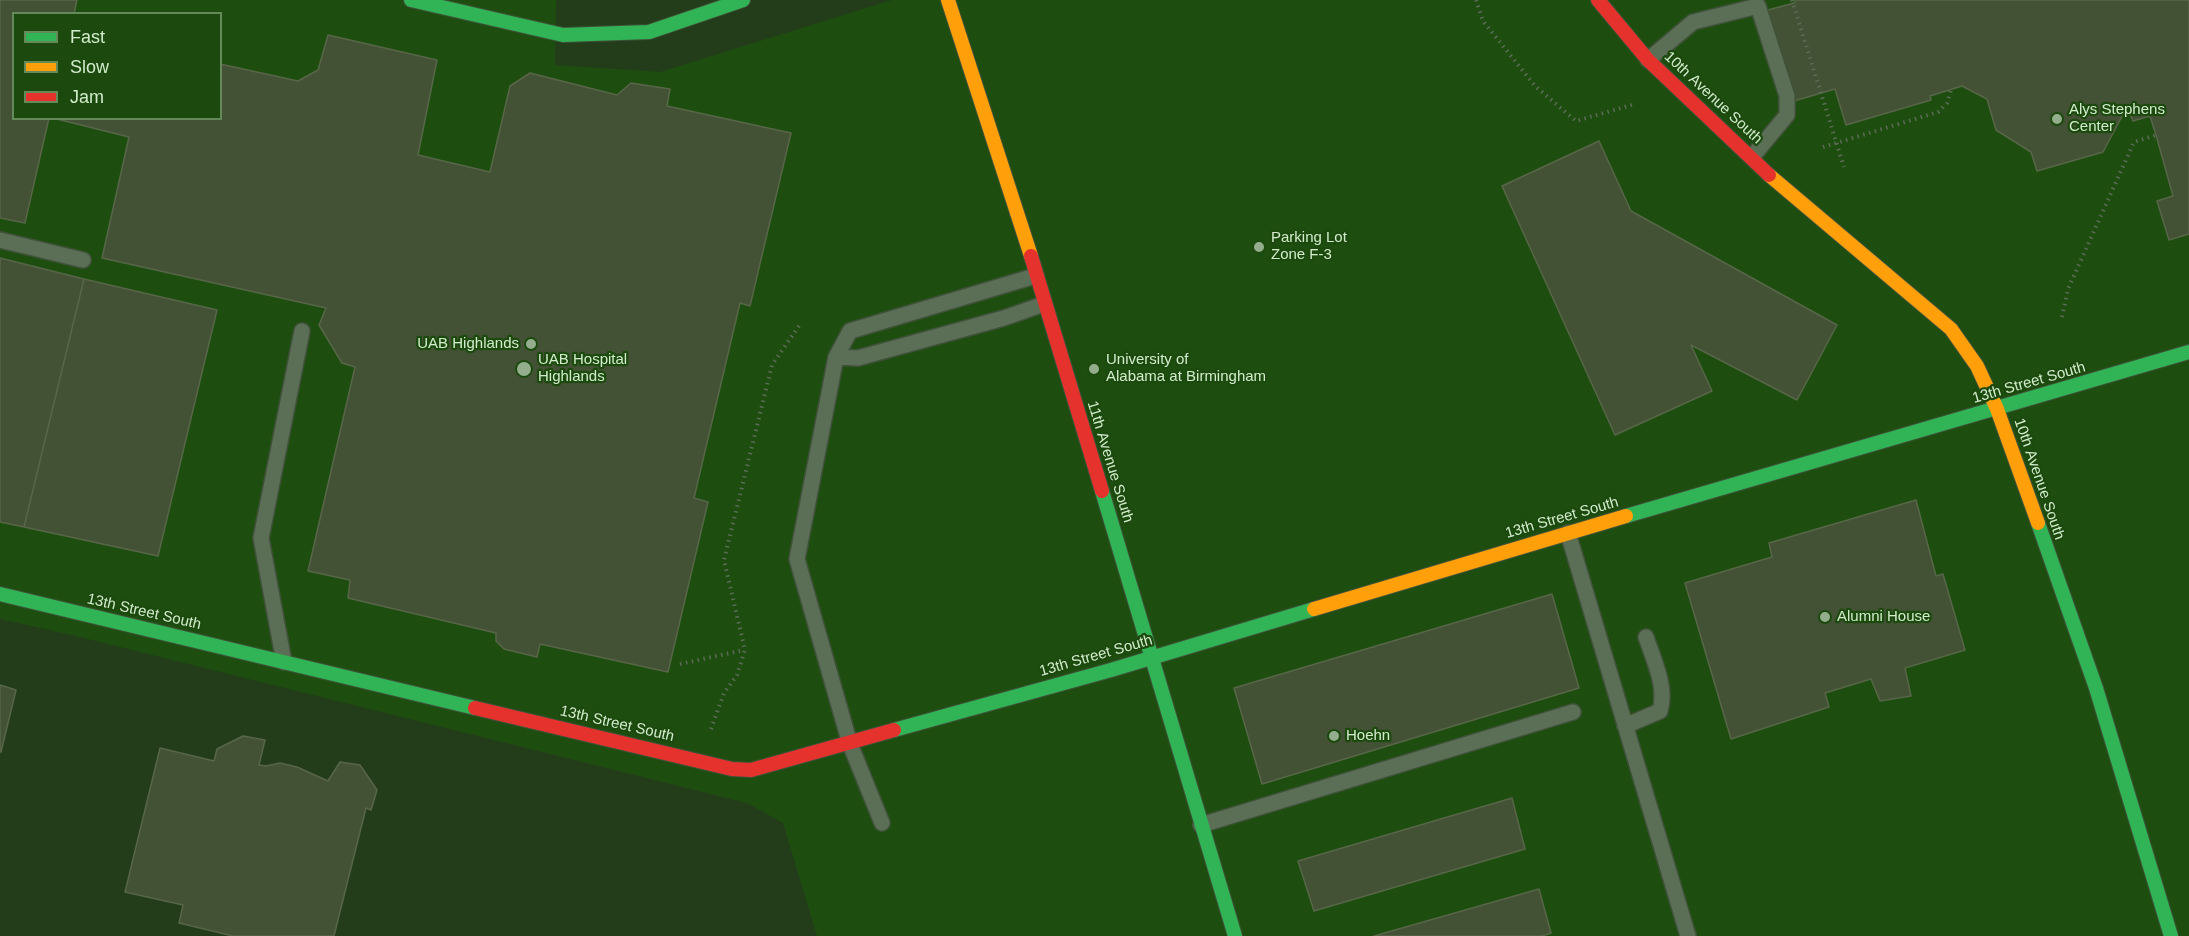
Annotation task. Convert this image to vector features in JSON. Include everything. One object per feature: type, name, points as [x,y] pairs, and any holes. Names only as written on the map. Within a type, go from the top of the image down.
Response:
[{"type":"street","points":[[411,0],[563,35],[649,32],[743,0]]},
{"type":"street","name":"11th Avenue South","points":[[948,0],[1026,239],[1035,276],[1153,657],[1235,936]]},
{"type":"street","name":"10th Avenue South","points":[[1598,0],[1648,60],[1784,189],[1854,245],[1951,329],[1977,366],[1997,409],[2096,688],[2171,936]]},
{"type":"street","name":"13th Street South","points":[[0,594],[732,769],[751,770],[1153,657],[2189,352]]},
{"type":"lane","points":[[1648,60],[1693,22],[1758,6],[1787,96],[1788,115],[1752,157]]},
{"type":"lane","points":[[0,240],[83,260]]},
{"type":"lane","points":[[882,823],[850,744],[797,559],[836,357],[850,331],[1035,276]]},
{"type":"lane","points":[[836,357],[858,358],[1004,318],[1044,304]]},
{"type":"lane","points":[[284,662],[261,538],[302,332]]},
{"type":"lane","points":[[1568,533],[1688,936]]},
{"type":"lane","points":[[1625,726],[1660,711],[1663,700],[1661,685],[1646,637]]},
{"type":"lane","points":[[1201,825],[1573,712]]},
{"type":"path","points":[[1476,0],[1483,21],[1535,86],[1576,122],[1635,104]]},
{"type":"path","points":[[1792,0],[1844,167]]},
{"type":"path","points":[[1823,147],[1938,112],[1947,103],[1951,90]]},
{"type":"path","points":[[2062,317],[2068,289],[2134,142],[2156,135]]},
{"type":"path","points":[[711,729],[724,693],[737,675],[745,650],[724,560],[772,365],[801,323]]},
{"type":"path","points":[[680,664],[745,650]]},
{"type":"shaded area","name":"University of Alabama at Birmingham","points":[[0,0],[556,0],[555,65],[660,72],[892,0],[2189,0],[2189,936],[817,936],[783,823],[747,803],[0,619]]},
{"type":"building","points":[[0,0],[77,0],[74,12],[12,12],[12,120],[49,120],[25,223],[0,218]]},
{"type":"building","name":"Alys Stephens Center","points":[[1796,0],[2189,0],[2189,234],[2169,240],[2157,201],[2173,196],[2150,116],[2133,121],[2127,107],[2103,152],[2037,171],[2031,152],[1996,130],[1987,99],[1962,86],[1930,96],[1931,100],[1846,125],[1835,89],[1794,101],[1768,10],[1794,3]]},
{"type":"building","name":"UAB Highlands","points":[[328,35],[437,60],[418,155],[490,172],[510,86],[530,73],[617,95],[631,83],[670,89],[667,106],[791,133],[750,306],[740,303],[694,498],[708,502],[668,672],[540,644],[537,657],[504,649],[496,641],[496,633],[348,598],[350,580],[308,571],[355,367],[342,363],[319,325],[326,308],[102,258],[129,137],[61,120],[222,120],[222,64],[298,81],[318,70]]},
{"type":"building","points":[[1599,141],[1631,211],[1837,325],[1797,400],[1691,345],[1712,391],[1615,435],[1502,186]]},
{"type":"building","points":[[0,258],[84,279],[24,527],[0,522]]},
{"type":"building","points":[[84,279],[217,310],[158,556],[24,527]]},
{"type":"building","name":"Alumni House","points":[[1916,500],[1936,576],[1943,574],[1965,650],[1905,668],[1911,696],[1880,701],[1871,679],[1825,693],[1829,707],[1731,739],[1685,583],[1772,557],[1769,543]]},
{"type":"building","name":"Hoehn","points":[[1552,594],[1579,688],[1262,784],[1234,688]]},
{"type":"building","points":[[0,685],[16,690],[1,752],[0,752]]},
{"type":"building","points":[[243,736],[265,740],[259,765],[280,763],[297,767],[328,781],[340,762],[360,765],[377,790],[371,810],[366,808],[334,936],[233,936],[179,923],[183,905],[125,892],[160,748],[214,761],[217,749]]},
{"type":"building","points":[[1512,798],[1525,849],[1314,911],[1298,861]]},
{"type":"building","points":[[1539,889],[1551,933],[1542,936],[1374,936]]},
{"type":"traffic: fast","points":[[411,0],[563,35],[649,32],[743,0]]},
{"type":"traffic: fast","points":[[1626,516],[2189,352]]},
{"type":"traffic: fast","points":[[1102,491],[1235,936]]},
{"type":"traffic: fast","points":[[2038,523],[2096,688],[2171,936]]},
{"type":"traffic: fast","points":[[0,594],[475,708]]},
{"type":"traffic: fast","points":[[894,730],[1111,670],[1314,609]]},
{"type":"traffic: slow","points":[[948,0],[1031,256]]},
{"type":"traffic: slow","points":[[1769,175],[1951,329],[1977,366],[1997,409],[2038,523]]},
{"type":"traffic: slow","points":[[1314,609],[1626,516]]},
{"type":"traffic: jam","points":[[1598,0],[1648,60],[1769,175]]},
{"type":"traffic: jam","points":[[1031,256],[1102,491]]},
{"type":"traffic: jam","points":[[475,708],[732,769],[751,770],[894,730]]},
{"type":"place","name":"Alys Stephens Center","points":[[2057,119]]},
{"type":"place","name":"Parking Lot Zone F-3","points":[[1259,247]]},
{"type":"place","name":"UAB Highlands","points":[[531,344]]},
{"type":"place","name":"UAB Hospital Highlands","points":[[524,369]]},
{"type":"place","name":"University of Alabama at Birmingham","points":[[1094,369]]},
{"type":"place","name":"Alumni House","points":[[1825,617]]},
{"type":"place","name":"Hoehn","points":[[1334,736]]}]
